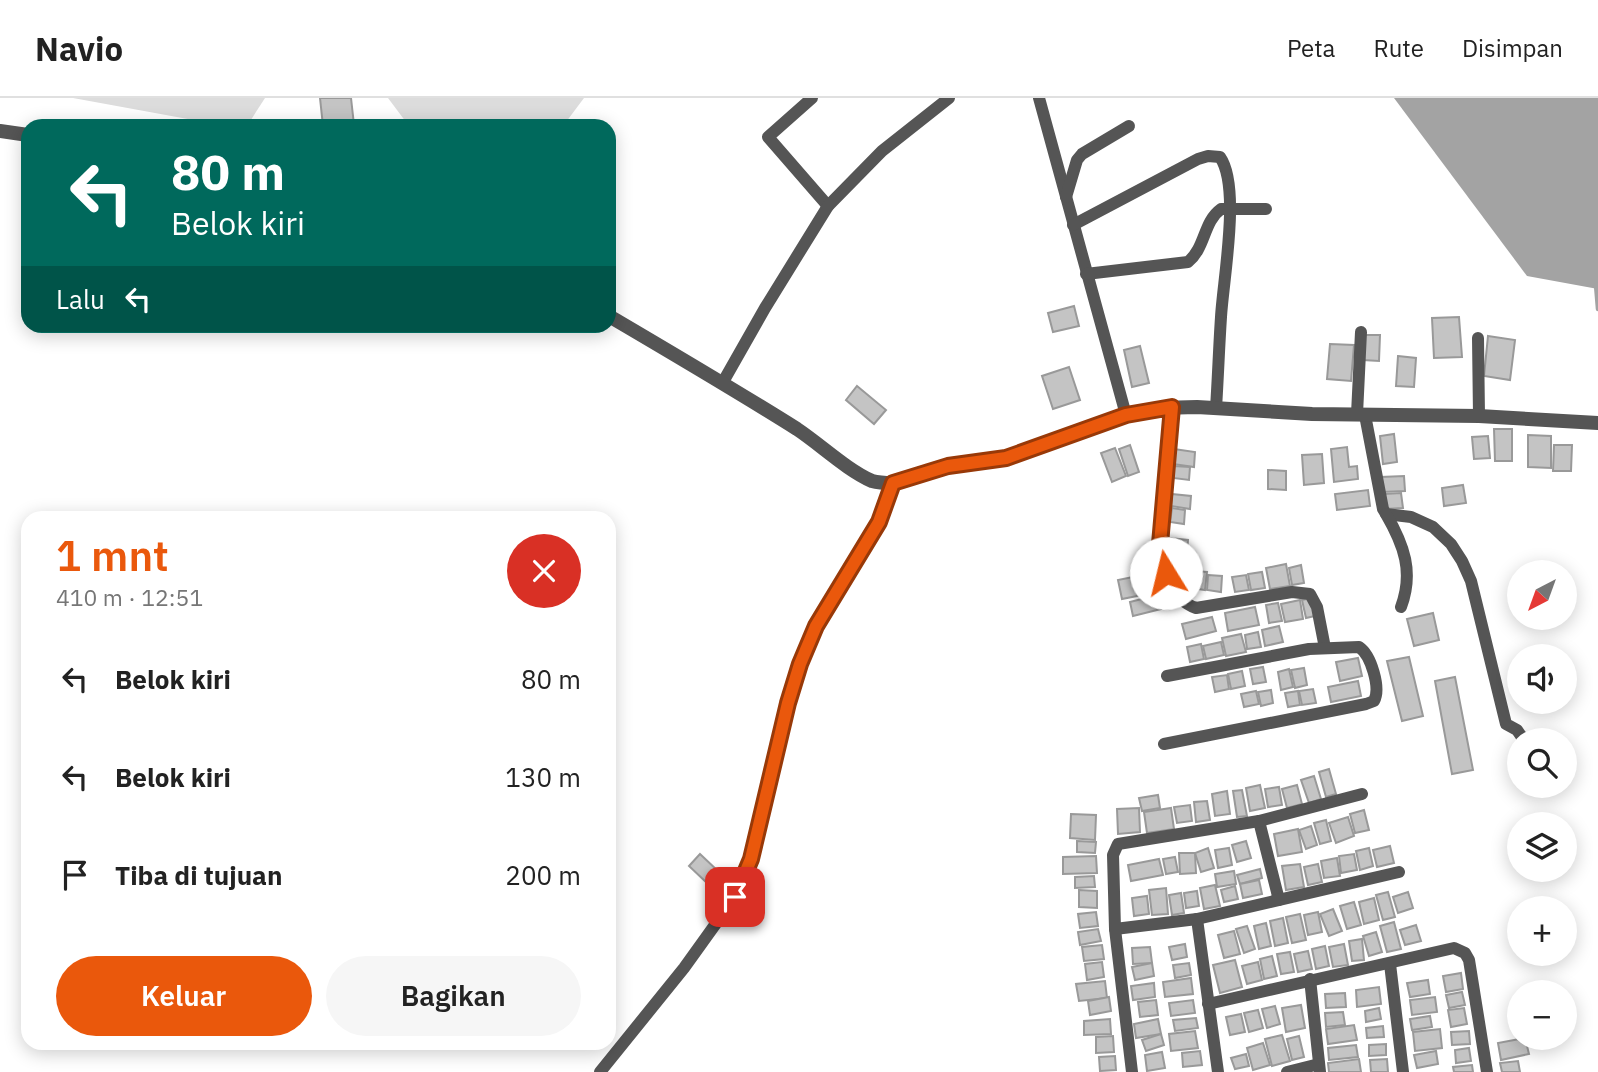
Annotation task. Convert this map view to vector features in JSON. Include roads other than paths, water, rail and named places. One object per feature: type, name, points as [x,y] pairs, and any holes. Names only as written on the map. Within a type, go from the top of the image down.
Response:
[{"type":"street","points":[[812,98],[768,137],[828,206]]},
{"type":"street","points":[[723,382],[828,206],[876,156],[949,98]]},
{"type":"street","points":[[1040,98],[1126,415]]},
{"type":"street","points":[[1066,199],[1077,160],[1082,154],[1129,126]]},
{"type":"street","points":[[0,131],[21,134]]},
{"type":"street","points":[[1073,225],[1198,159],[1220,157],[1224,162],[1229,188],[1230,223],[1216,408]]},
{"type":"street","points":[[1086,274],[1188,262],[1200,249],[1214,214],[1221,209],[1266,209]]},
{"type":"street","points":[[616,320],[723,382],[874,482],[893,483],[948,466],[1012,456],[1126,415],[1172,407],[1361,415],[1479,416],[1598,423]]},
{"type":"street","points":[[1362,332],[1361,415],[1386,514],[1400,539],[1408,568],[1406,592],[1401,607]]},
{"type":"street","points":[[1478,338],[1479,416]]},
{"type":"street","points":[[1172,407],[1160,544],[1166,573],[1177,596],[1196,608],[1304,591],[1314,599],[1325,648]]},
{"type":"street","points":[[600,1072],[684,968],[728,908],[744,878],[761,822],[788,703],[800,664],[816,626],[879,522],[893,483]]},
{"type":"street","points":[[1386,514],[1423,521],[1443,534],[1457,552],[1471,581],[1506,724],[1513,728]]},
{"type":"street","points":[[1164,744],[1374,701],[1377,697],[1376,685],[1364,651],[1359,647],[1325,648],[1167,676]]},
{"type":"street","points":[[1132,1072],[1115,929],[1113,855],[1118,844],[1259,821],[1362,794]]},
{"type":"street","points":[[1259,821],[1279,900]]},
{"type":"street","points":[[1115,929],[1197,919],[1399,873]]},
{"type":"street","points":[[1197,919],[1218,1072]]},
{"type":"street","points":[[1208,1004],[1454,948],[1465,953],[1469,960],[1487,1072]]},
{"type":"street","points":[[1390,964],[1402,1072]]},
{"type":"street","points":[[1287,1072],[1319,1068],[1310,979]]},
{"type":"waterway","points":[[1596,285],[1598,309]]}]
